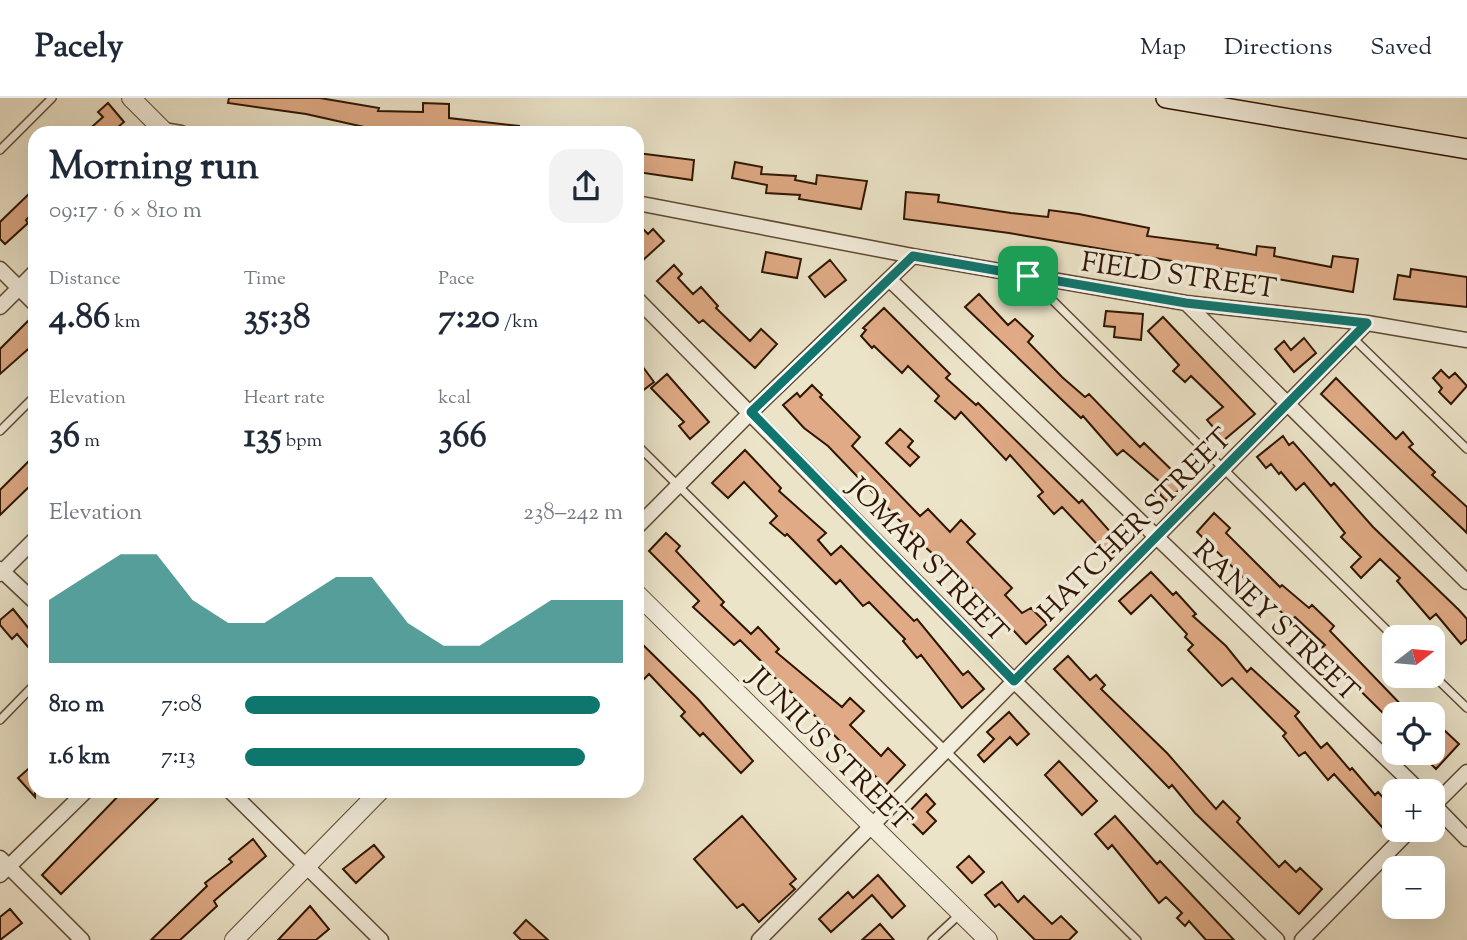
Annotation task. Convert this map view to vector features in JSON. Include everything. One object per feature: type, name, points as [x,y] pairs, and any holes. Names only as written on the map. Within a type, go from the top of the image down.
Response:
[{"type":"main road","points":[[1166,98],[1467,149]]},
{"type":"street","points":[[131,98],[157,126]]},
{"type":"street","name":"FIELD STREET","points":[[644,204],[913,256],[1186,303],[1367,323],[1467,340]]},
{"type":"street","points":[[644,520],[751,412],[913,256]]},
{"type":"street","points":[[0,269],[28,297]]},
{"type":"street","points":[[0,307],[28,280]]},
{"type":"street","name":"RANEY STREET","points":[[890,281],[1407,779]]},
{"type":"street","points":[[1186,303],[1289,402],[1467,582]]},
{"type":"street","name":"JOMAR STREET","points":[[644,306],[1014,681],[1277,940]]},
{"type":"street","name":"HATCHER STREET","points":[[759,940],[1367,323]]},
{"type":"street","points":[[28,546],[1,572],[28,596]]},
{"type":"street","name":"JUNIUS STREET","points":[[644,601],[988,940]]},
{"type":"street","points":[[1445,794],[1467,772]]},
{"type":"street","points":[[78,798],[3,866],[82,940]]},
{"type":"street","points":[[237,798],[381,940]]},
{"type":"street","points":[[234,940],[373,798]]},
{"type":"street","points":[[1445,816],[1467,839]]},
{"type":"street","points":[[1302,940],[1398,842]]},
{"type":"lane","points":[[0,150],[52,98]]},
{"type":"lane","points":[[1028,276],[1382,625]]},
{"type":"lane","points":[[1353,338],[1467,449]]},
{"type":"lane","points":[[0,431],[28,403]]},
{"type":"lane","points":[[644,452],[1137,940]]},
{"type":"lane","points":[[1446,688],[1467,708]]},
{"type":"lane","points":[[0,719],[28,691]]},
{"type":"lane","points":[[933,940],[960,913]]},
{"type":"building","points":[[229,98],[320,98],[379,108],[378,111],[423,112],[423,103],[449,104],[449,118],[519,126],[360,126],[306,114],[228,103]]},
{"type":"building","points":[[108,103],[124,122],[119,126],[93,126],[103,117],[98,112]]},
{"type":"building","points":[[644,154],[694,160],[692,180],[644,173]]},
{"type":"building","points":[[735,162],[762,167],[761,174],[796,176],[795,180],[816,184],[817,175],[867,181],[861,209],[799,199],[800,195],[766,193],[767,185],[732,178]]},
{"type":"building","points":[[906,192],[939,195],[938,202],[1011,213],[1048,217],[1049,210],[1079,214],[1149,228],[1147,236],[1218,245],[1217,248],[1256,255],[1257,246],[1275,248],[1274,256],[1331,267],[1333,256],[1358,259],[1353,292],[1009,233],[904,219]]},
{"type":"building","points":[[28,195],[28,223],[5,244],[0,239],[0,222]]},
{"type":"building","points":[[653,229],[664,241],[644,259],[644,230],[648,234]]},
{"type":"building","points":[[766,252],[801,259],[797,278],[762,272]]},
{"type":"building","points":[[830,260],[846,280],[825,297],[809,277]]},
{"type":"building","points":[[674,265],[682,274],[678,278],[693,294],[701,287],[718,306],[716,308],[750,341],[761,329],[777,344],[755,368],[703,320],[699,323],[657,281]]},
{"type":"building","points":[[1411,269],[1467,277],[1467,307],[1394,299],[1398,275],[1410,277]]},
{"type":"building","points":[[979,294],[1008,325],[1015,319],[1033,336],[1028,342],[1062,377],[1085,397],[1089,394],[1140,447],[1144,443],[1186,484],[1166,501],[1154,487],[1160,482],[1123,450],[1117,455],[1083,416],[1081,418],[965,307]]},
{"type":"building","points":[[884,308],[950,374],[946,378],[976,405],[978,403],[1079,503],[1082,500],[1122,545],[1108,556],[1062,507],[1054,514],[1038,496],[1043,492],[1010,455],[1006,460],[961,412],[955,419],[935,401],[939,396],[908,366],[902,373],[874,346],[872,348],[861,336],[866,330],[863,328]]},
{"type":"building","points":[[1106,311],[1143,314],[1141,340],[1114,337],[1115,327],[1104,326]]},
{"type":"building","points":[[1163,317],[1255,414],[1224,440],[1207,420],[1223,407],[1191,376],[1185,382],[1173,371],[1179,365],[1148,331]]},
{"type":"building","points":[[28,321],[28,349],[0,374],[0,349]]},
{"type":"building","points":[[1304,338],[1316,353],[1294,372],[1275,349],[1284,341],[1291,350]]},
{"type":"building","points":[[644,368],[654,382],[644,390]]},
{"type":"building","points":[[1441,370],[1449,378],[1455,373],[1467,386],[1451,404],[1439,392],[1442,388],[1433,378]]},
{"type":"building","points":[[667,374],[709,422],[690,439],[679,426],[684,422],[651,388]]},
{"type":"building","points":[[1336,378],[1396,439],[1403,432],[1413,444],[1409,447],[1435,472],[1432,475],[1467,507],[1467,533],[1321,394]]},
{"type":"building","points":[[812,385],[822,395],[820,397],[860,437],[852,446],[920,516],[928,509],[950,532],[961,520],[975,534],[967,542],[1012,588],[1005,595],[1022,613],[1031,608],[1047,624],[1026,644],[984,598],[925,547],[828,446],[804,428],[783,405],[797,393],[800,397]]},
{"type":"building","points":[[900,429],[913,441],[908,447],[919,457],[910,466],[886,443]]},
{"type":"building","points":[[1283,436],[1289,445],[1293,442],[1331,486],[1334,483],[1373,527],[1467,619],[1467,639],[1461,644],[1436,614],[1430,619],[1397,581],[1400,578],[1380,559],[1361,578],[1351,567],[1361,557],[1341,537],[1345,533],[1304,483],[1296,490],[1281,472],[1279,474],[1271,464],[1266,468],[1257,457]]},
{"type":"building","points":[[745,450],[781,488],[779,491],[826,533],[818,540],[831,555],[841,546],[914,621],[917,619],[963,675],[968,671],[984,689],[962,708],[921,655],[917,658],[903,641],[905,639],[869,602],[863,606],[840,580],[836,584],[787,534],[785,536],[770,523],[777,516],[744,482],[728,498],[712,483]]},
{"type":"building","points":[[28,462],[28,488],[0,515],[0,490]]},
{"type":"building","points":[[1214,513],[1230,528],[1226,533],[1280,587],[1282,585],[1309,608],[1312,605],[1334,626],[1330,631],[1382,688],[1398,702],[1382,702],[1382,712],[1319,650],[1325,645],[1295,617],[1291,620],[1262,596],[1197,532]]},
{"type":"building","points":[[666,533],[680,546],[676,551],[724,602],[721,605],[751,634],[758,627],[779,649],[776,652],[842,707],[850,698],[864,711],[850,725],[881,756],[888,748],[905,765],[885,786],[812,713],[791,697],[793,694],[766,670],[768,668],[740,640],[734,645],[693,607],[699,601],[649,551]]},
{"type":"building","points":[[1151,572],[1173,595],[1176,592],[1196,614],[1193,616],[1226,646],[1247,672],[1251,668],[1299,712],[1295,716],[1321,748],[1327,743],[1375,795],[1378,792],[1382,796],[1382,827],[1334,774],[1328,780],[1305,752],[1299,756],[1283,736],[1286,733],[1232,678],[1222,686],[1188,650],[1193,645],[1185,637],[1187,634],[1151,595],[1131,614],[1119,601]]},
{"type":"building","points":[[13,609],[28,627],[28,647],[17,634],[12,639],[0,625],[0,620]]},
{"type":"building","points":[[644,646],[698,699],[753,761],[741,773],[703,733],[700,736],[681,716],[685,712],[649,674],[644,679]]},
{"type":"building","points":[[1068,656],[1090,680],[1096,675],[1105,685],[1101,689],[1167,753],[1216,809],[1223,801],[1240,818],[1237,822],[1279,867],[1285,861],[1296,872],[1300,868],[1322,889],[1299,914],[1195,813],[1172,785],[1169,788],[1054,669]]},
{"type":"building","points":[[1009,712],[1029,734],[1017,745],[1010,737],[984,762],[978,755],[994,739],[987,732]]},
{"type":"building","points":[[1445,731],[1459,744],[1445,759]]},
{"type":"building","points":[[1059,761],[1097,801],[1082,815],[1045,775]]},
{"type":"building","points":[[28,769],[28,789],[18,778]]},
{"type":"building","points":[[926,794],[935,804],[927,812],[936,821],[923,834],[905,816]]},
{"type":"building","points":[[116,798],[158,798],[61,894],[42,875]]},
{"type":"building","points":[[742,816],[796,879],[790,884],[795,889],[759,922],[743,904],[737,908],[694,859]]},
{"type":"building","points":[[1115,816],[1157,864],[1160,861],[1234,940],[1206,940],[1189,921],[1185,926],[1177,918],[1182,913],[1166,897],[1159,903],[1112,845],[1108,849],[1095,834]]},
{"type":"building","points":[[253,839],[266,856],[214,901],[217,906],[180,940],[151,940],[207,886],[205,883],[232,862],[229,859]]},
{"type":"building","points":[[374,845],[384,857],[356,883],[343,869]]},
{"type":"building","points":[[969,856],[984,872],[972,883],[957,867]]},
{"type":"building","points":[[878,875],[905,906],[892,918],[872,895],[831,932],[819,919],[848,892],[853,898]]},
{"type":"building","points":[[1002,882],[1018,902],[1024,896],[1052,924],[1061,916],[1077,932],[1069,940],[1035,940],[999,904],[995,907],[985,895]]},
{"type":"building","points":[[310,906],[329,929],[316,940],[278,940]]},
{"type":"building","points":[[10,909],[22,923],[0,940],[0,917]]},
{"type":"building","points":[[526,920],[548,940],[521,940],[514,933]]},
{"type":"building","points":[[880,924],[894,940],[862,940]]},
{"type":"route","points":[[913,256],[1028,276],[1186,303],[1367,323],[1014,681],[751,412],[913,256]]}]
